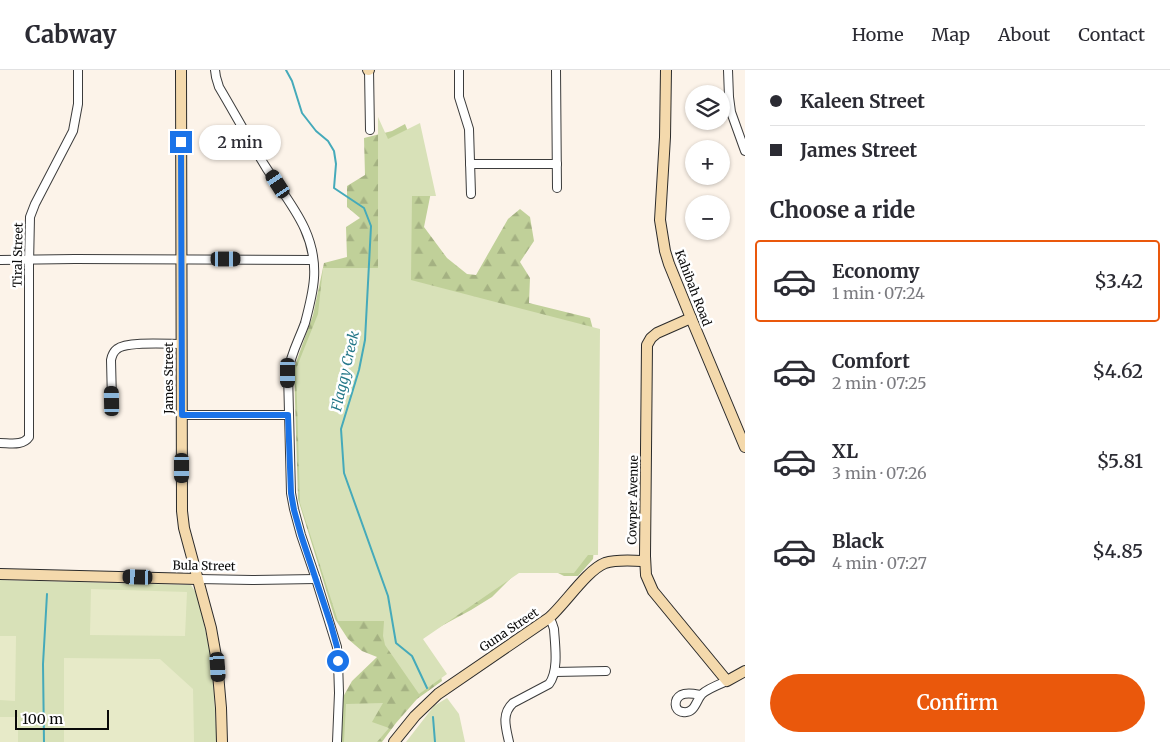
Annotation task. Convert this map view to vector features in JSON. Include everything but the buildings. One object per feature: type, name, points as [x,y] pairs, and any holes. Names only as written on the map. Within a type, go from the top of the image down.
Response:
[{"type":"street","name":"Tiral Street","points":[[0,443],[23,442],[29,437],[30,217],[73,131],[78,104],[78,70]]},
{"type":"street","name":"James Street","points":[[181,70],[182,520],[211,628],[218,667],[222,742]]},
{"type":"street","points":[[215,70],[219,87],[262,160],[304,225],[314,260],[314,280],[310,301],[289,367],[288,415],[292,501],[301,535],[331,625],[338,655],[337,742]]},
{"type":"street","points":[[369,70],[370,130]]},
{"type":"street","points":[[459,70],[459,97],[469,129],[471,194]]},
{"type":"street","points":[[556,70],[557,188]]},
{"type":"street","name":"Kahibah Road","points":[[666,70],[666,137],[660,220],[662,238],[669,264],[744,442]]},
{"type":"street","points":[[728,70],[730,112],[745,151]]},
{"type":"street","points":[[470,164],[557,164]]},
{"type":"street","points":[[0,260],[314,260]]},
{"type":"street","name":"Cowper Avenue","points":[[691,318],[658,333],[651,338],[647,345],[646,575],[653,590],[727,681]]},
{"type":"street","points":[[112,401],[111,360],[115,349],[127,344],[182,344]]},
{"type":"street","points":[[182,415],[288,415]]},
{"type":"street","name":"Guna Street","points":[[394,742],[438,694],[549,618],[593,570],[607,563],[622,560],[645,562]]},
{"type":"street","name":"Bula Street","points":[[0,574],[252,580],[316,579]]},
{"type":"street","points":[[509,742],[505,723],[508,707],[512,703],[549,684],[553,679],[555,672],[554,629],[549,618]]},
{"type":"street","points":[[555,672],[606,671]]},
{"type":"street","points":[[701,694],[745,671]]},
{"type":"green space","points":[[378,117],[388,139],[420,123],[436,196],[412,196],[411,280],[600,329],[598,555],[588,555],[574,573],[519,573],[423,639],[447,674],[419,694],[385,645],[383,636],[384,621],[338,621],[300,503],[296,369],[318,314],[323,268],[378,268]]},
{"type":"green space","points":[[405,124],[431,192],[424,227],[447,258],[467,274],[476,275],[508,219],[520,209],[530,217],[534,241],[520,262],[530,278],[529,303],[590,318],[594,333],[596,528],[593,559],[578,576],[564,576],[550,569],[518,571],[492,597],[419,638],[439,668],[442,681],[417,699],[382,742],[341,742],[343,697],[352,681],[377,657],[362,651],[348,639],[335,619],[298,499],[294,368],[313,315],[324,263],[347,257],[346,227],[360,218],[347,207],[347,186],[365,175],[364,138],[392,131]]},
{"type":"green space","points":[[0,580],[191,585],[198,596],[212,662],[217,742],[0,742]]},
{"type":"green space","points":[[91,589],[187,592],[185,636],[90,635]]},
{"type":"green space","points":[[0,636],[16,636],[15,701],[0,700]]},
{"type":"green space","points":[[64,658],[160,659],[193,689],[194,742],[64,742]]},
{"type":"green space","points":[[447,698],[459,714],[465,742],[406,742],[434,706]]},
{"type":"green space","points":[[383,703],[372,722],[389,728],[377,742],[344,742],[346,704]]},
{"type":"green space","points":[[0,717],[18,717],[18,742],[0,742]]},
{"type":"waterway","name":"Flaggy Creek","points":[[286,70],[292,81],[302,113],[316,131],[328,141],[334,151],[336,164],[334,188],[364,208],[371,226],[365,340],[359,370],[341,429],[344,473],[388,596],[396,643],[412,656],[427,688]]},
{"type":"waterway","points":[[44,742],[43,664],[47,594]]},
{"type":"waterway","name":"Flaggy Creek","points":[[433,717],[435,742]]},
{"type":"route","points":[[181,142],[182,415],[288,415],[291,493],[294,510],[331,625],[337,647],[338,661]]}]
